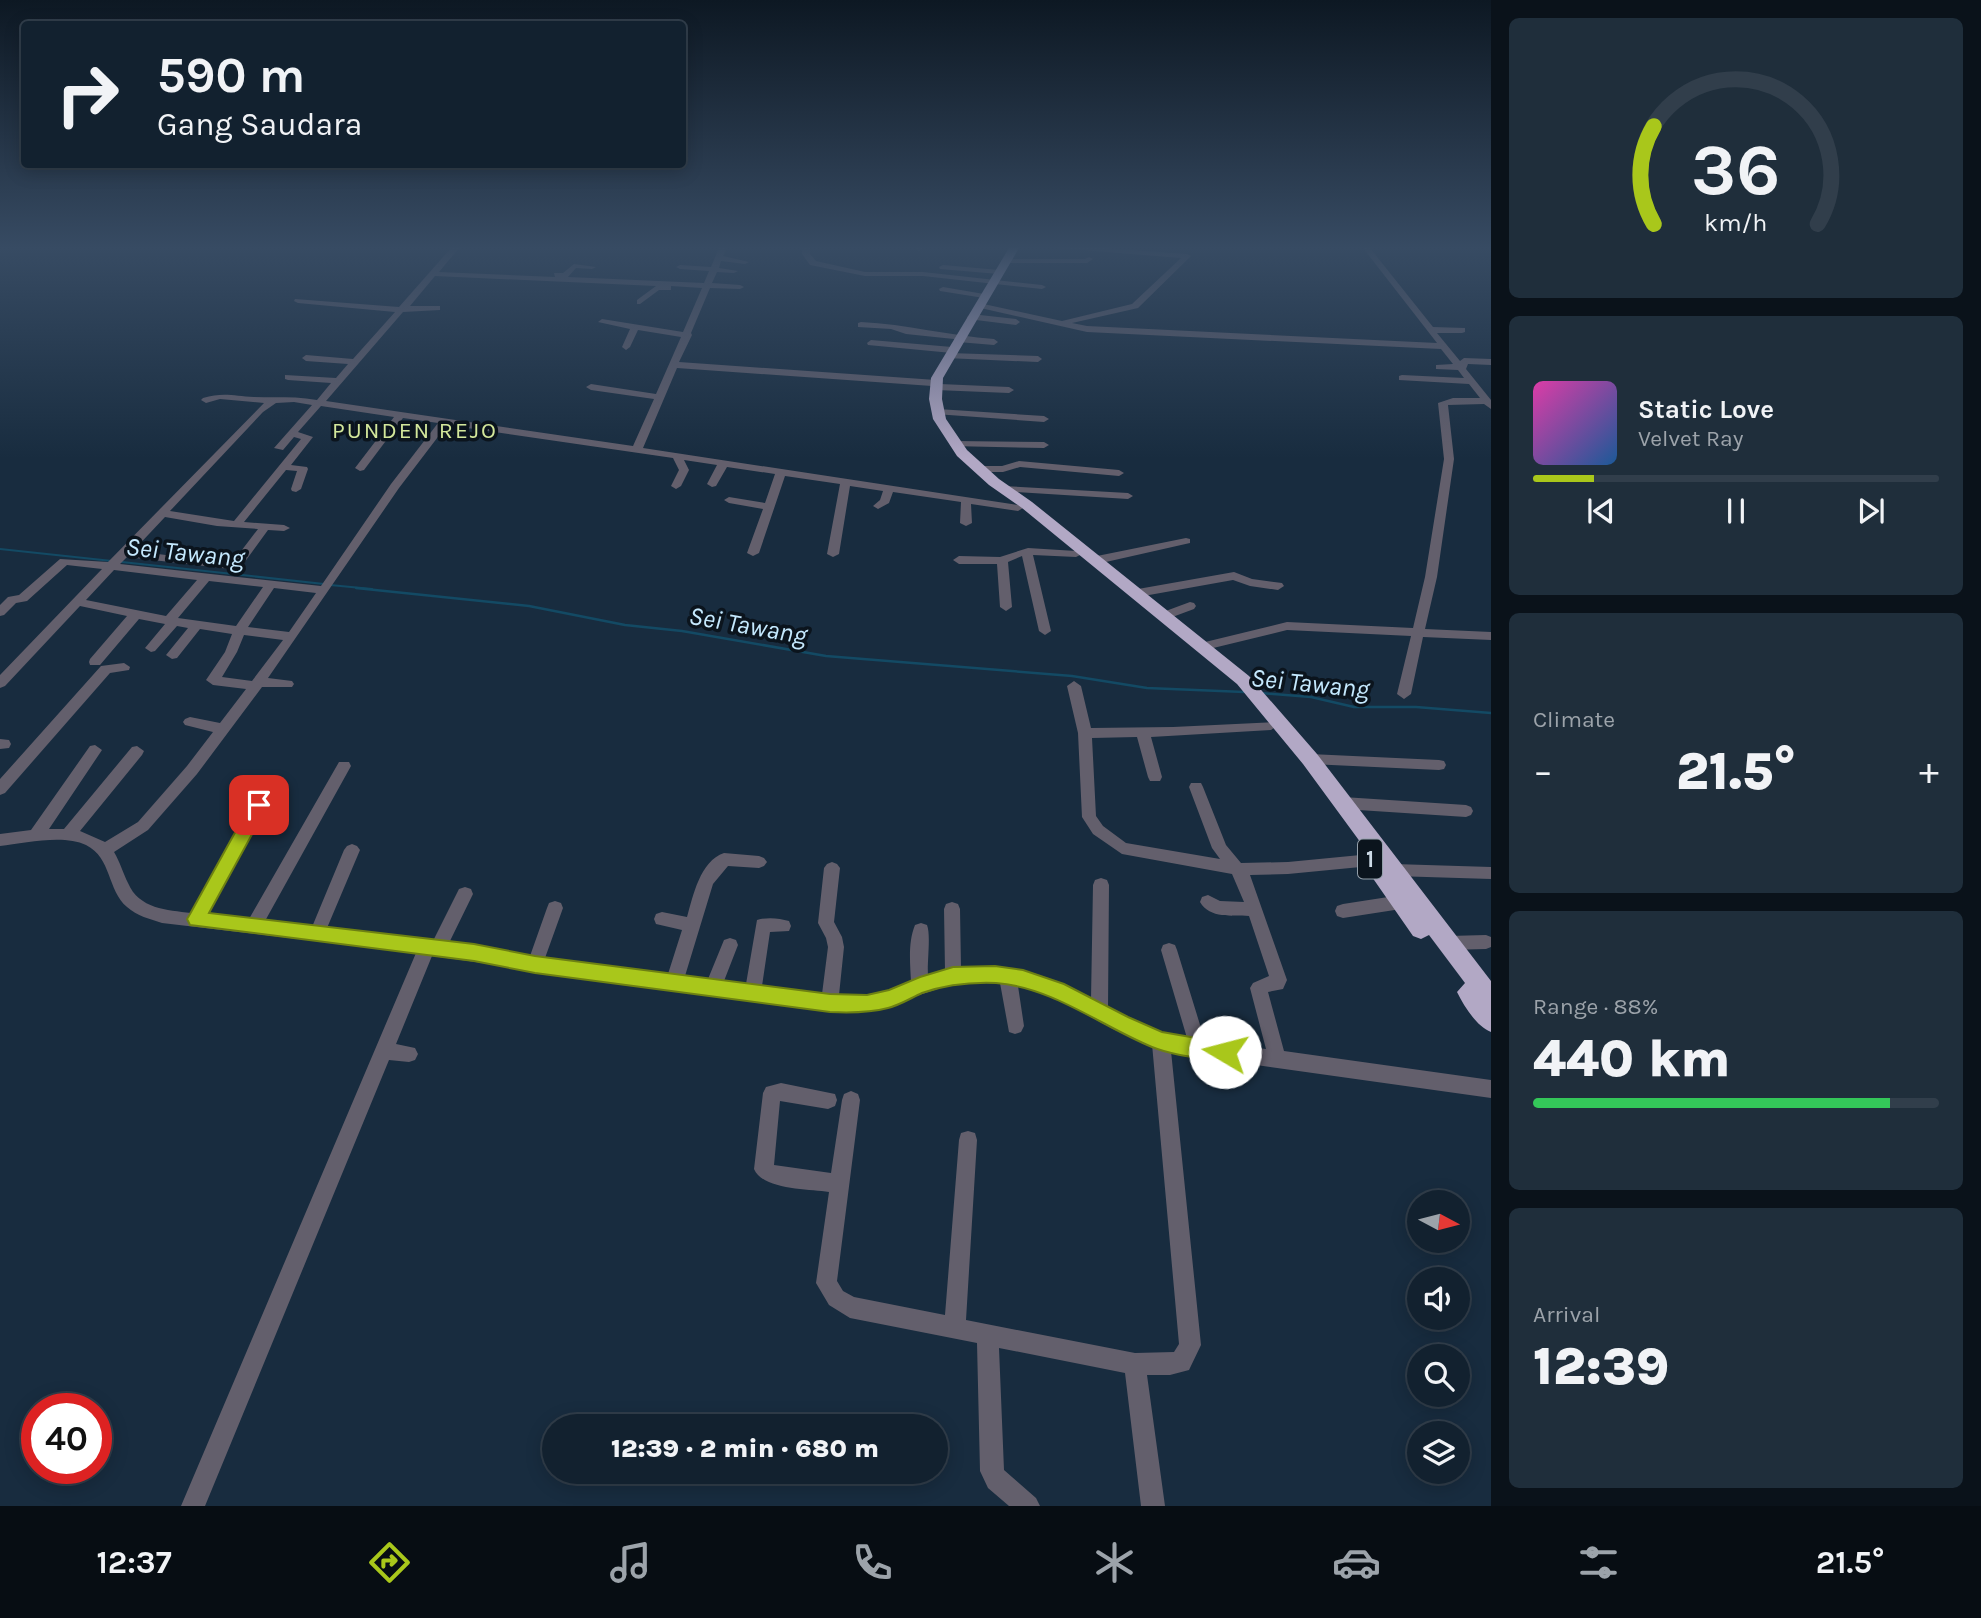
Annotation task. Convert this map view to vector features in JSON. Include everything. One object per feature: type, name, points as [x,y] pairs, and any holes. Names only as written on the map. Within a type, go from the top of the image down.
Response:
[{"type":"highway","name":"1","points":[[970,318],[936,385],[938,412],[955,444],[1003,489],[1205,646],[1245,689],[1310,759],[1343,803],[1401,902],[1491,1021]]},
{"type":"highway","name":"1","points":[[1003,489],[1018,508],[1245,689],[1382,867],[1448,943],[1491,1000]]},
{"type":"street","points":[[279,448],[396,318]]},
{"type":"street","points":[[637,450],[694,318]]},
{"type":"street","points":[[1038,318],[1053,323],[1058,330],[1087,329],[1443,346]]},
{"type":"street","points":[[861,325],[887,325],[958,340],[1076,318]]},
{"type":"street","points":[[1420,318],[1483,394]]},
{"type":"street","points":[[602,322],[688,335]]},
{"type":"street","points":[[927,323],[990,358],[1038,359]]},
{"type":"street","points":[[626,347],[636,326]]},
{"type":"street","points":[[1429,330],[1462,330]]},
{"type":"street","points":[[871,344],[958,340],[994,342]]},
{"type":"street","points":[[306,358],[355,362]]},
{"type":"street","points":[[1439,367],[1465,367],[1464,361],[1491,362]]},
{"type":"street","points":[[676,365],[1009,390]]},
{"type":"street","points":[[288,377],[338,381]]},
{"type":"street","points":[[1402,378],[1483,394]]},
{"type":"street","points":[[592,387],[660,397]]},
{"type":"street","points":[[1430,387],[1483,394]]},
{"type":"street","points":[[1404,694],[1431,577],[1449,459],[1443,403],[1483,394]]},
{"type":"street","points":[[206,400],[218,396],[320,402],[888,491],[1018,508]]},
{"type":"street","points":[[1,681],[260,410],[274,400]]},
{"type":"street","points":[[938,412],[1044,419]]},
{"type":"street","points":[[360,468],[401,414]]},
{"type":"street","points":[[105,850],[147,822],[223,729],[292,637],[395,486],[446,420]]},
{"type":"street","points":[[236,525],[308,438],[293,434]]},
{"type":"street","points":[[955,444],[1044,445]]},
{"type":"street","points":[[676,486],[684,470],[677,457]]},
{"type":"street","points":[[712,484],[723,464]]},
{"type":"street","points":[[979,469],[999,469],[1019,464],[1119,473]]},
{"type":"street","points":[[284,467],[303,469],[296,489]]},
{"type":"street","points":[[753,553],[781,473]]},
{"type":"street","points":[[833,554],[845,483]]},
{"type":"street","points":[[1003,489],[1128,496]]},
{"type":"street","points":[[878,506],[885,501],[888,491]]},
{"type":"street","points":[[729,500],[767,507]]},
{"type":"street","points":[[966,502],[966,523]]},
{"type":"street","points":[[163,513],[236,525],[284,528]]},
{"type":"street","points":[[122,554],[235,568],[265,527]]},
{"type":"street","points":[[1097,560],[1186,541]]},
{"type":"street","points":[[959,560],[1002,561],[1012,553],[1027,552],[1076,554]]},
{"type":"street","points":[[1027,552],[1045,631]]},
{"type":"street","points":[[0,612],[6,600],[23,598],[62,561],[270,586],[327,585]]},
{"type":"street","points":[[1002,561],[1006,607]]},
{"type":"street","points":[[1138,593],[1234,576],[1250,582],[1278,586]]},
{"type":"street","points":[[151,648],[206,578]]},
{"type":"street","points":[[270,586],[240,630],[231,652],[213,680],[287,684]]},
{"type":"street","points":[[76,602],[172,621],[292,637]]},
{"type":"street","points":[[1167,615],[1190,606]]},
{"type":"street","points":[[95,662],[135,614]]},
{"type":"street","points":[[172,655],[197,625]]},
{"type":"street","points":[[1205,646],[1287,626],[1491,636]]},
{"type":"street","points":[[0,789],[106,669],[124,667]]},
{"type":"street","points":[[1074,686],[1084,733],[1090,817],[1098,830],[1122,848],[1239,869],[1382,867],[1491,873]]},
{"type":"street","points":[[190,722],[223,729]]},
{"type":"street","points":[[1084,733],[1143,733],[1271,725]]},
{"type":"street","points":[[1143,733],[1155,777]]},
{"type":"street","points":[[35,837],[95,750]]},
{"type":"street","points":[[67,836],[137,751]]},
{"type":"street","points":[[1310,759],[1439,765]]},
{"type":"street","points":[[254,926],[344,766]]},
{"type":"street","points":[[1196,787],[1220,848],[1239,869],[1279,982],[1261,985],[1259,988],[1277,1059]]},
{"type":"street","points":[[1343,803],[1466,811]]},
{"type":"street","points":[[196,919],[259,805]]},
{"type":"street","points":[[0,840],[67,836],[89,840],[105,850],[122,892],[134,906],[162,916],[474,953],[535,964],[830,1003],[867,1004],[891,999],[920,985],[953,976],[1008,977],[1058,990],[1161,1041],[1199,1049],[1491,1089]]},
{"type":"street","points":[[317,933],[352,850]]},
{"type":"street","points":[[674,983],[706,881],[722,860],[759,862]]},
{"type":"street","points":[[830,1003],[836,947],[826,923],[832,868]]},
{"type":"street","points":[[1099,1012],[1101,885]]},
{"type":"street","points":[[193,1506],[384,1051],[432,949],[465,894]]},
{"type":"street","points":[[1208,902],[1217,908],[1255,909]]},
{"type":"street","points":[[1343,911],[1401,902]]},
{"type":"street","points":[[535,964],[555,908]]},
{"type":"street","points":[[952,909],[953,976]]},
{"type":"street","points":[[662,919],[692,925]]},
{"type":"street","points":[[753,992],[763,925],[783,926]]},
{"type":"street","points":[[920,985],[918,954],[921,930]]},
{"type":"street","points":[[1448,943],[1486,942]]},
{"type":"street","points":[[714,987],[718,972],[727,960],[730,946]]},
{"type":"street","points":[[1168,950],[1199,1049]]},
{"type":"street","points":[[1008,977],[1015,1026]]},
{"type":"street","points":[[851,1100],[826,1283],[836,1298],[850,1307],[1135,1364],[1181,1362],[1190,1345],[1161,1041]]},
{"type":"street","points":[[384,1051],[409,1054]]},
{"type":"street","points":[[828,1100],[781,1091],[772,1093],[764,1169],[770,1174],[841,1184]]},
{"type":"street","points":[[955,1328],[968,1140]]},
{"type":"street","points":[[988,1333],[992,1471],[996,1480],[1028,1506]]},
{"type":"street","points":[[1135,1364],[1153,1506]]},
{"type":"waterway","name":"Sei Tawang","points":[[0,549],[112,561]]},
{"type":"waterway","name":"Sei Tawang","points":[[122,562],[324,584]]},
{"type":"waterway","name":"Sei Tawang","points":[[330,585],[372,589]]},
{"type":"waterway","name":"Sei Tawang","points":[[356,588],[529,606],[625,625],[682,631],[826,656],[1072,676],[1147,688],[1244,692]]},
{"type":"waterway","name":"Sei Tawang","points":[[1261,693],[1311,697],[1354,707],[1416,707],[1491,713]]},
{"type":"district","name":"PUNDEN REJO","points":[[415,430]]},
{"type":"route","points":[[259,805],[196,919],[373,939],[535,964],[830,1003],[867,1004],[891,999],[920,985],[953,976],[995,975],[1023,979],[1058,990],[1121,1024],[1161,1041],[1225,1052]]}]
